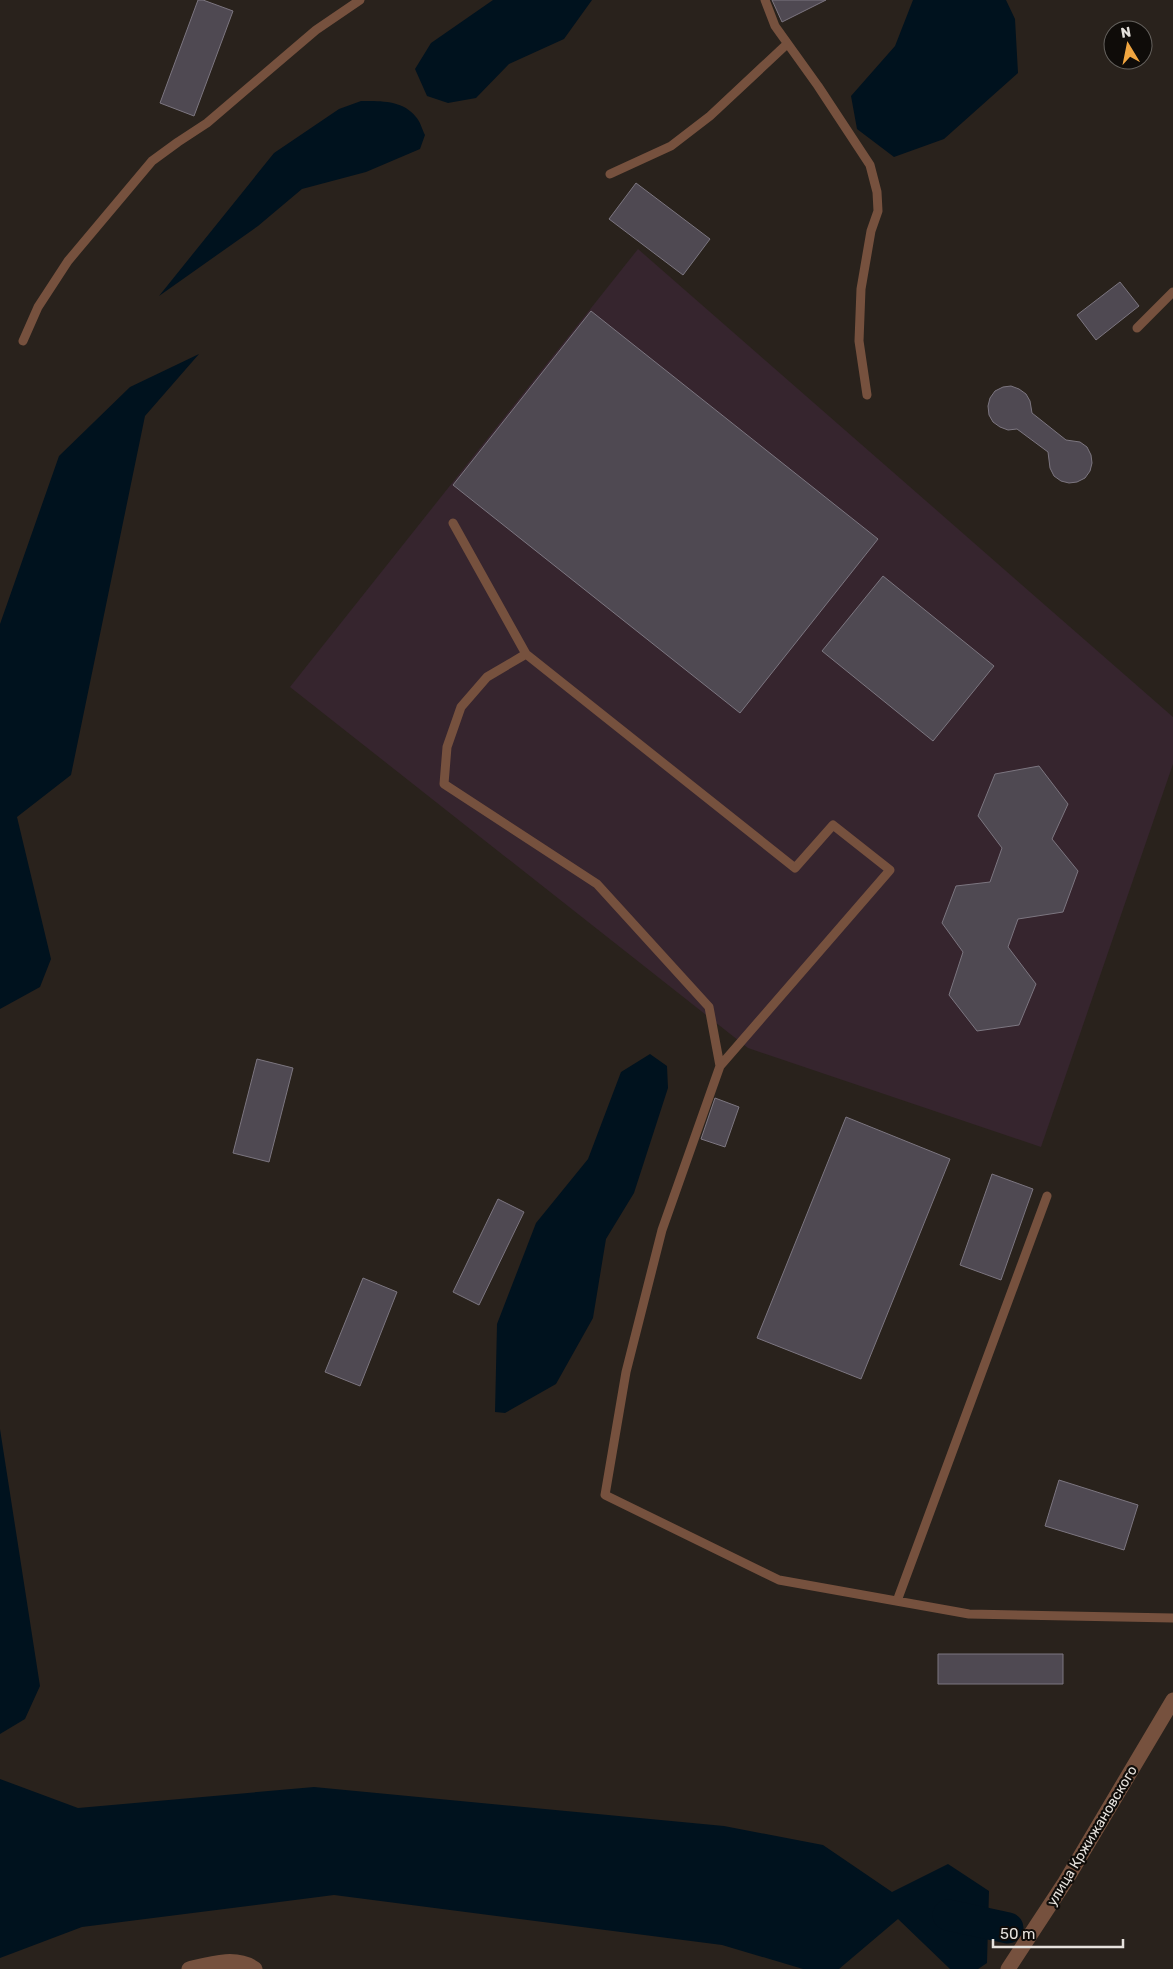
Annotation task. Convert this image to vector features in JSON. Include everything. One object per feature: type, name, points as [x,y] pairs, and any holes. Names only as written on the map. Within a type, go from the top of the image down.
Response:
[{"type":"street","name":"улица Кржижановского","points":[[1008,1969],[1065,1882],[1173,1700]]},
{"type":"street","points":[[189,1969],[238,1961],[255,1969]]},
{"type":"lane","points":[[23,341],[38,307],[68,261],[152,162],[207,123],[316,30],[360,0]]},
{"type":"lane","points":[[764,0],[775,26],[818,86],[870,165],[877,192],[878,211],[871,231],[862,289],[859,341],[867,395]]},
{"type":"lane","points":[[610,174],[671,146],[710,116],[787,44]]},
{"type":"lane","points":[[1137,328],[1173,292]]},
{"type":"lane","points":[[453,522],[526,654],[795,868],[833,825],[890,870],[720,1066],[662,1230],[626,1372],[605,1495],[779,1580],[969,1614],[1173,1618]]},
{"type":"lane","points":[[526,654],[488,678],[461,707],[447,747],[444,784],[597,884],[709,1007],[720,1066]]},
{"type":"lane","points":[[897,1601],[1048,1196]]},
{"type":"shaded area","points":[[638,249],[1173,717],[1173,764],[1041,1147],[748,1048],[290,687]]},
{"type":"water","points":[[493,0],[592,0],[564,39],[509,64],[476,98],[448,103],[427,96],[415,69],[431,43]]},
{"type":"water","points":[[913,0],[1006,0],[1015,19],[1018,73],[944,139],[894,157],[857,129],[851,96],[895,46]]},
{"type":"water","points":[[361,101],[398,104],[411,111],[419,121],[425,135],[420,149],[366,172],[302,189],[258,226],[159,296],[274,153],[339,109]]},
{"type":"water","points":[[199,354],[145,416],[71,775],[17,817],[51,959],[40,987],[0,1009],[0,624],[59,456],[130,387]]},
{"type":"water","points":[[650,1054],[667,1066],[668,1088],[634,1193],[606,1239],[593,1318],[556,1384],[505,1413],[495,1412],[497,1324],[536,1223],[588,1159],[621,1072]]},
{"type":"water","points":[[0,1429],[40,1686],[25,1719],[0,1734]]},
{"type":"water","points":[[0,1779],[78,1808],[314,1787],[724,1826],[823,1845],[892,1892],[948,1864],[989,1891],[987,1963],[978,1969],[950,1969],[898,1919],[839,1969],[803,1969],[722,1945],[334,1895],[82,1927],[0,1958]]},
{"type":"building","points":[[198,0],[233,11],[194,116],[160,103]]},
{"type":"building","points":[[772,0],[826,0],[782,22]]},
{"type":"building","points":[[636,183],[710,239],[683,275],[609,219]]},
{"type":"building","points":[[1120,282],[1139,306],[1096,340],[1077,315]]},
{"type":"building","points":[[591,311],[878,539],[740,713],[453,485]]},
{"type":"building","points":[[1011,386],[1026,394],[1030,401],[1032,413],[1066,440],[1080,442],[1087,447],[1092,463],[1090,471],[1085,478],[1069,483],[1061,481],[1054,476],[1050,468],[1048,452],[1017,429],[1008,430],[993,422],[989,415],[988,406],[990,398],[995,391]]},
{"type":"building","points":[[883,576],[994,666],[933,741],[822,651]]},
{"type":"building","points":[[1039,766],[1068,804],[1052,839],[1078,871],[1063,912],[1018,919],[1008,947],[1036,984],[1019,1025],[977,1031],[949,995],[963,952],[942,923],[956,886],[990,882],[1002,848],[978,816],[995,774]]},
{"type":"building","points":[[257,1059],[293,1068],[269,1162],[233,1153]]},
{"type":"building","points":[[715,1098],[739,1107],[725,1147],[701,1139]]},
{"type":"building","points":[[846,1117],[950,1159],[861,1379],[757,1338]]},
{"type":"building","points":[[992,1174],[1033,1189],[1001,1280],[960,1265]]},
{"type":"building","points":[[498,1199],[524,1212],[479,1305],[453,1292]]},
{"type":"building","points":[[363,1278],[397,1292],[360,1386],[325,1372]]},
{"type":"building","points":[[1059,1480],[1138,1505],[1124,1550],[1045,1526]]},
{"type":"building","points":[[938,1654],[1063,1654],[1063,1684],[938,1684]]},
{"type":"waterway","points":[[948,1915],[1008,1928]]}]
